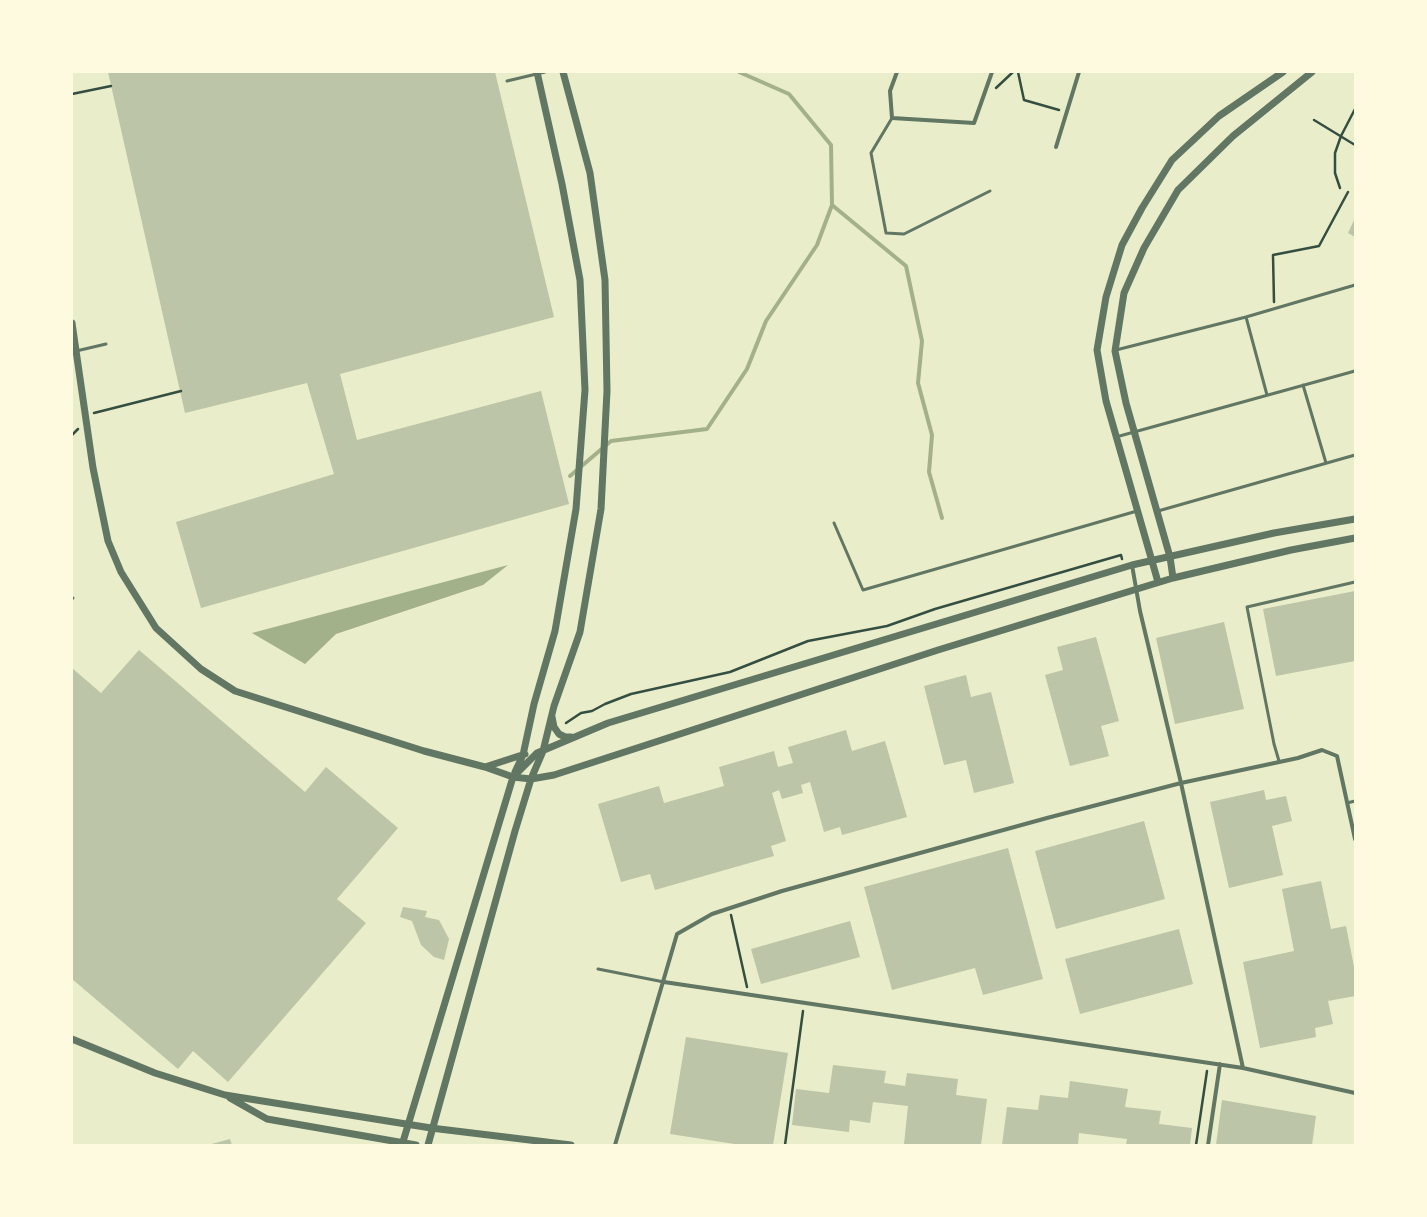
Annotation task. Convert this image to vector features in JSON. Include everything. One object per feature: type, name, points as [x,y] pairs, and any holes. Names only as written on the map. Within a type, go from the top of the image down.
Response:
[{"type":"street","points":[[428,1145],[431,1128],[515,830],[580,632],[601,509],[607,391],[605,280],[590,173],[562,72]]},
{"type":"street","points":[[897,72],[890,91],[892,118],[974,123],[992,72]]},
{"type":"street","points":[[1056,147],[1080,72]]},
{"type":"street","points":[[1158,582],[1106,401],[1097,350],[1106,297],[1122,245],[1142,208],[1172,160],[1219,116],[1283,72]]},
{"type":"street","points":[[1172,578],[1170,557],[1126,403],[1115,351],[1124,293],[1144,248],[1178,190],[1233,136],[1311,72]]},
{"type":"street","points":[[402,1144],[513,777],[523,755],[534,704],[555,630],[576,509],[585,390],[580,280],[562,184],[537,73]]},
{"type":"street","points":[[72,323],[74,352],[93,468],[108,541],[121,572],[156,628],[201,669],[235,690],[424,751],[485,767],[513,777],[531,779],[554,775],[938,650],[1172,578],[1291,550],[1355,538]]},
{"type":"street","points":[[485,767],[523,755],[540,752],[574,736],[623,719],[1132,565],[1274,533],[1355,519]]},
{"type":"street","points":[[1132,565],[1135,590],[1182,783],[1243,1068]]},
{"type":"street","points":[[553,712],[552,720],[559,734],[565,737],[574,736]]},
{"type":"street","points":[[615,1145],[678,934],[712,914],[790,889],[1182,783],[1279,762],[1322,750],[1337,756],[1355,839]]},
{"type":"street","points":[[513,777],[540,752]]},
{"type":"street","points":[[664,982],[1208,1062],[1243,1068],[1355,1093]]},
{"type":"street","points":[[72,1039],[154,1073],[225,1095],[409,1125],[571,1145]]},
{"type":"street","points":[[1208,1145],[1220,1064]]},
{"type":"street","points":[[225,1095],[267,1119],[402,1144],[416,1145]]},
{"type":"lane","points":[[507,80],[545,72]]},
{"type":"lane","points":[[892,118],[871,153],[886,233],[904,234],[990,191]]},
{"type":"lane","points":[[1115,351],[1246,317],[1355,285]]},
{"type":"lane","points":[[1246,317],[1267,395]]},
{"type":"lane","points":[[74,352],[106,344]]},
{"type":"lane","points":[[1116,436],[1355,371]]},
{"type":"lane","points":[[1303,385],[1326,463]]},
{"type":"lane","points":[[1158,511],[1355,455]]},
{"type":"lane","points":[[834,523],[864,590],[1137,511]]},
{"type":"lane","points":[[1279,762],[1274,744],[1247,607],[1355,582]]},
{"type":"lane","points":[[1347,804],[1355,801]]},
{"type":"lane","points":[[598,970],[664,982]]},
{"type":"path","points":[[982,100],[1013,72]]},
{"type":"path","points":[[1018,72],[1024,100],[1067,112]]},
{"type":"path","points":[[72,94],[111,86]]},
{"type":"path","points":[[1340,188],[1334,173],[1335,153],[1341,136],[1355,109]]},
{"type":"path","points":[[1314,120],[1355,145]]},
{"type":"path","points":[[1274,309],[1273,255],[1319,246],[1348,192]]},
{"type":"path","points":[[88,418],[94,413],[181,391]]},
{"type":"path","points":[[72,435],[83,424]]},
{"type":"path","points":[[566,723],[581,713],[592,711],[605,704],[631,694],[730,672],[808,641],[886,626],[935,609],[1121,555],[1123,561]]},
{"type":"path","points":[[729,908],[750,995]]},
{"type":"path","points":[[785,1145],[804,1003]]},
{"type":"path","points":[[1196,1145],[1208,1062]]},
{"type":"shaded area","points":[[508,565],[483,585],[336,634],[305,664],[252,633]]},
{"type":"building","points":[[108,72],[495,72],[554,317],[340,374],[357,440],[541,391],[569,504],[201,608],[176,522],[334,474],[307,383],[185,413]]},
{"type":"building","points":[[1355,218],[1355,237],[1348,233]]},
{"type":"building","points":[[1355,591],[1355,661],[1276,676],[1263,609]]},
{"type":"building","points":[[1224,622],[1244,709],[1175,724],[1156,638]]},
{"type":"building","points":[[1096,637],[1119,721],[1101,726],[1109,756],[1070,766],[1045,675],[1063,670],[1057,647]]},
{"type":"building","points":[[139,650],[305,792],[326,767],[398,828],[337,899],[366,923],[228,1082],[193,1051],[178,1069],[72,979],[72,668],[101,693]]},
{"type":"building","points":[[966,675],[971,697],[991,692],[1014,783],[974,793],[966,760],[944,765],[924,686]]},
{"type":"building","points":[[846,730],[852,751],[885,741],[907,817],[842,835],[840,827],[824,832],[810,782],[801,785],[803,793],[782,799],[779,790],[772,793],[786,841],[771,846],[774,856],[655,890],[650,874],[621,882],[598,804],[659,786],[664,803],[724,786],[719,767],[774,751],[778,767],[793,763],[788,747]]},
{"type":"building","points":[[1264,790],[1266,800],[1286,796],[1292,821],[1272,826],[1283,875],[1229,888],[1210,802]]},
{"type":"building","points":[[1144,821],[1165,899],[1056,929],[1035,851]]},
{"type":"building","points":[[1008,848],[1043,979],[983,995],[975,968],[892,990],[864,887]]},
{"type":"building","points":[[1321,881],[1331,929],[1346,926],[1355,972],[1355,996],[1328,1001],[1333,1024],[1315,1028],[1316,1037],[1260,1048],[1243,962],[1294,951],[1282,889]]},
{"type":"building","points":[[403,907],[427,911],[425,917],[439,920],[449,939],[444,960],[434,957],[421,945],[412,921],[400,917]]},
{"type":"building","points":[[850,921],[860,957],[761,984],[751,949]]},
{"type":"building","points":[[1179,929],[1193,984],[1080,1014],[1065,959]]},
{"type":"building","points":[[686,1037],[788,1053],[773,1145],[741,1145],[670,1134]]},
{"type":"building","points":[[833,1065],[886,1071],[884,1083],[905,1086],[907,1073],[958,1079],[956,1095],[987,1099],[981,1145],[904,1144],[908,1106],[873,1102],[870,1123],[850,1120],[849,1132],[792,1125],[796,1089],[829,1093]]},
{"type":"building","points":[[1070,1081],[1128,1089],[1125,1107],[1161,1111],[1159,1124],[1192,1128],[1190,1145],[1126,1145],[1127,1139],[1079,1133],[1078,1145],[1002,1145],[1007,1107],[1038,1110],[1040,1095],[1068,1098]]},
{"type":"building","points":[[1222,1100],[1316,1116],[1312,1145],[1216,1145]]},
{"type":"building","points":[[230,1139],[232,1145],[208,1145]]},
{"type":"waterway","points":[[570,476],[611,441],[707,429],[747,369],[766,321],[817,245],[832,205],[831,145],[789,94],[739,72]]},
{"type":"waterway","points":[[832,205],[906,266],[922,341],[918,383],[932,435],[929,472],[942,518]]}]
